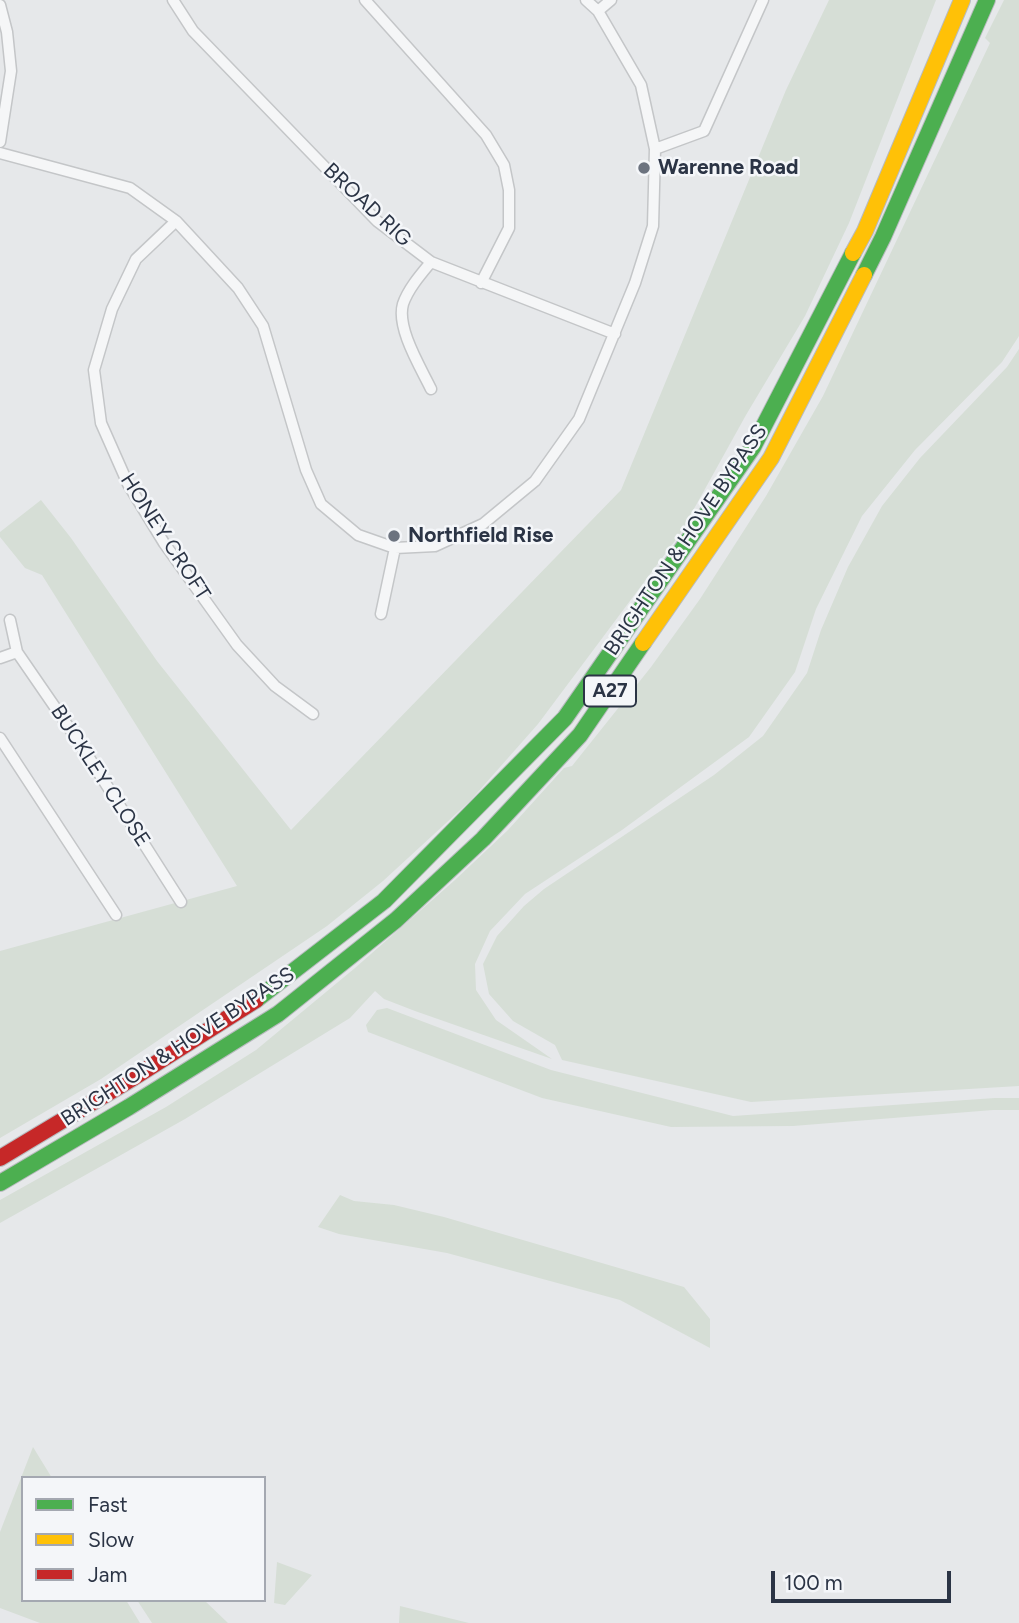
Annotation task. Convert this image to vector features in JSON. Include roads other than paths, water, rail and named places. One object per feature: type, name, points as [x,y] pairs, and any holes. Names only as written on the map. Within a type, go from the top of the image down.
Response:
[{"type":"highway","name":"BRIGHTON & HOVE BYPASS","points":[[0,1158],[134,1078],[268,992],[321,951],[384,901],[565,718],[753,447],[865,231],[962,0]]},
{"type":"highway","name":"BRIGHTON & HOVE BYPASS","points":[[0,1183],[278,1014],[396,920],[483,839],[580,735],[771,458],[883,237],[987,0]]},
{"type":"street","name":"BROAD RIG","points":[[173,0],[193,31],[377,221],[430,262],[615,334]]},
{"type":"street","points":[[365,0],[486,135],[504,165],[509,190],[509,228],[481,283]]},
{"type":"street","points":[[0,153],[130,188],[176,221],[238,288],[263,326],[306,470],[320,505],[358,535],[394,548],[435,547],[483,524],[535,481],[579,419],[615,334],[653,226],[655,149],[640,85],[597,11],[586,0]]},
{"type":"street","points":[[597,11],[611,0]]},
{"type":"street","points":[[655,149],[705,131],[763,0]]},
{"type":"street","points":[[0,5],[7,32],[11,71],[0,142]]},
{"type":"street","name":"HONEY CROFT","points":[[176,221],[136,259],[112,309],[94,370],[101,423],[128,484],[164,543],[237,645],[275,686],[313,714]]},
{"type":"street","points":[[430,262],[415,281],[403,305],[403,319],[407,336],[431,389]]},
{"type":"street","points":[[381,614],[394,548]]},
{"type":"street","name":"BUCKLEY CLOSE","points":[[10,620],[17,652],[181,902]]},
{"type":"street","points":[[0,658],[17,652]]},
{"type":"street","points":[[0,738],[116,915]]},
{"type":"place","name":"Warenne Road","points":[[644,168]]},
{"type":"place","name":"Northfield Rise","points":[[394,536]]}]
